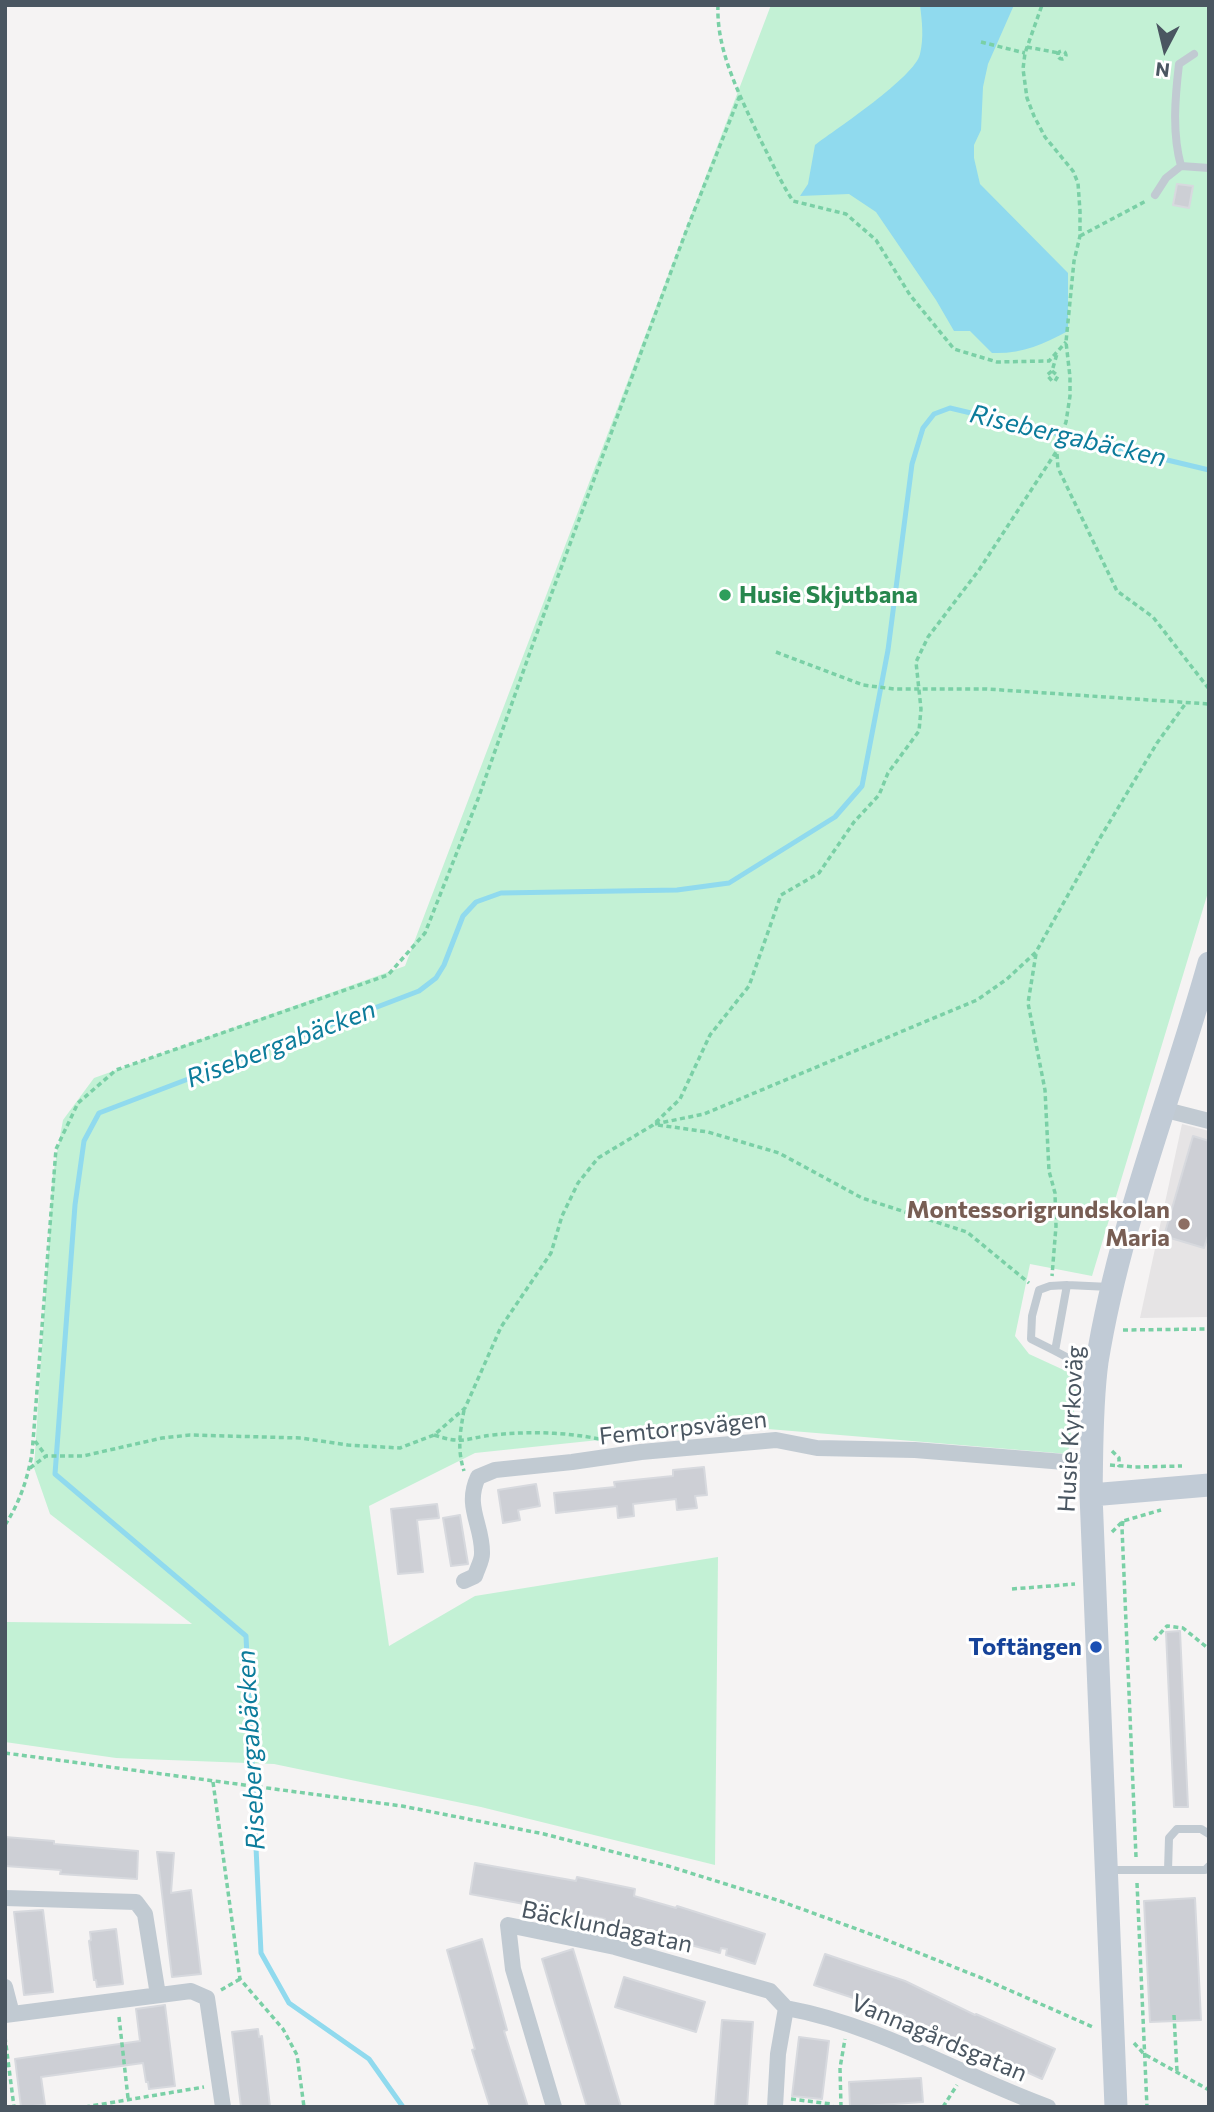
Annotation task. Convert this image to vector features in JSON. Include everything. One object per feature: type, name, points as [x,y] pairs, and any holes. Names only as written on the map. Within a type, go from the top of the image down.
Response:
[{"type":"street","name":"Husie Kyrkoväg","points":[[1116,2107],[1091,1495],[1097,1365],[1113,1287],[1162,1109],[1209,963]]},
{"type":"street","points":[[1162,1109],[1209,1121]]},
{"type":"street","name":"Femtorpsvägen","points":[[472,1491],[478,1477],[495,1470],[641,1452],[776,1440],[817,1448],[915,1450],[1071,1463],[1092,1462]]},
{"type":"street","points":[[1091,1495],[1209,1485]]},
{"type":"street","points":[[464,1581],[475,1576],[482,1555],[472,1491]]},
{"type":"street","points":[[5,1898],[136,1902],[145,1914],[158,1995]]},
{"type":"street","name":"Bäcklundagatan","points":[[554,2107],[513,1969],[508,1925],[615,1947],[770,1991],[786,2008]]},
{"type":"street","points":[[5,1987],[9,2015],[191,1991],[207,1998],[223,2107]]},
{"type":"street","points":[[775,2102],[778,2054],[786,2008]]},
{"type":"street","name":"Vannagårdsgatan","points":[[786,2008],[825,2015],[896,2041],[997,2088],[1048,2107]]},
{"type":"lane","points":[[1181,166],[1174,141],[1177,78],[1179,64],[1194,54]]},
{"type":"lane","points":[[1155,195],[1166,178],[1181,166],[1209,168]]},
{"type":"lane","points":[[1055,1351],[1067,1284]]},
{"type":"lane","points":[[1097,1365],[1076,1362],[1031,1339],[1032,1316],[1039,1290],[1050,1286],[1067,1284],[1113,1287]]},
{"type":"lane","points":[[1168,1870],[1169,1838],[1177,1829],[1201,1829],[1209,1834]]},
{"type":"lane","points":[[1106,1870],[1205,1870],[1209,1866]]},
{"type":"path","points":[[718,5],[721,39],[740,95],[772,164],[793,201],[846,214],[876,240],[910,295],[954,349],[996,362],[1049,361],[1066,342]]},
{"type":"path","points":[[472,1491],[459,1456],[458,1442],[465,1408],[501,1327],[551,1253],[562,1216],[578,1183],[598,1158],[653,1125],[680,1099],[710,1035],[749,986],[781,895],[819,873],[854,822],[879,795],[888,773],[919,731],[916,662],[928,637],[979,570],[1056,452],[1066,422],[1070,396],[1066,342],[1074,261],[1080,236],[1078,183],[1073,171],[1045,137],[1027,98],[1023,69],[1026,50],[1042,5]]},
{"type":"path","points":[[981,42],[1059,53]]},
{"type":"path","points":[[5,1525],[17,1506],[30,1468],[56,1149],[78,1103],[116,1070],[388,975],[425,933],[478,799],[685,234],[740,95]]},
{"type":"path","points":[[1080,236],[1155,195]]},
{"type":"path","points":[[1052,370],[1057,373],[1058,378],[1048,382],[1047,375],[1052,370],[1058,352]]},
{"type":"path","points":[[1056,452],[1058,468],[1117,592],[1153,617],[1209,689]]},
{"type":"path","points":[[776,652],[863,685],[894,689],[987,689],[1209,704]]},
{"type":"path","points":[[653,1125],[704,1114],[977,1000],[1007,979],[1036,952],[1114,814],[1157,743],[1186,703]]},
{"type":"path","points":[[1036,952],[1028,1003],[1045,1090],[1049,1171],[1055,1193],[1055,1263],[1050,1286]]},
{"type":"path","points":[[653,1125],[708,1132],[779,1153],[862,1198],[967,1233],[1039,1290]]},
{"type":"path","points":[[1117,1330],[1209,1329]]},
{"type":"path","points":[[30,1468],[46,1456],[68,1457],[190,1435],[301,1438],[348,1445],[400,1448],[434,1435],[465,1408]]},
{"type":"path","points":[[434,1435],[458,1442],[492,1435],[552,1432],[607,1441]]},
{"type":"path","points":[[33,1439],[46,1456]]},
{"type":"path","points":[[1108,1446],[1119,1458],[1119,1467]]},
{"type":"path","points":[[1092,1462],[1119,1467],[1184,1466]]},
{"type":"path","points":[[1108,1535],[1124,1521],[1171,1509]]},
{"type":"path","points":[[1124,1521],[1122,1528],[1147,2107]]},
{"type":"path","points":[[1013,1589],[1094,1582]]},
{"type":"path","points":[[1154,1640],[1167,1626],[1183,1628],[1209,1648]]},
{"type":"path","points":[[5,1753],[402,1806],[544,1834],[668,1866],[780,1901],[984,1979],[1083,2025]]},
{"type":"path","points":[[213,1782],[240,1979],[283,2029],[296,2055],[304,2107]]},
{"type":"path","points":[[207,1998],[240,1979]]},
{"type":"path","points":[[117,2001],[128,2098]]},
{"type":"path","points":[[1174,2015],[1177,2071]]},
{"type":"path","points":[[841,2107],[840,2068],[848,2023]]},
{"type":"path","points":[[5,2037],[14,2107]]},
{"type":"path","points":[[1144,2054],[1209,2090]]},
{"type":"path","points":[[943,2107],[965,2073]]},
{"type":"path","points":[[86,2107],[128,2098],[221,2085]]},
{"type":"path","points":[[775,2102],[831,2104],[833,2107]]},
{"type":"shaded area","name":"Montessorigrundskolan Maria","points":[[1182,1124],[1209,1131],[1209,1317],[1140,1318]]},
{"type":"green space","points":[[771,5],[1209,5],[1209,889],[1092,1276],[1030,1264],[1015,1336],[1029,1354],[1079,1377],[1068,1454],[732,1426],[475,1453],[369,1506],[389,1646],[475,1596],[718,1557],[715,1865],[481,1807],[274,1764],[116,1758],[5,1742],[5,1622],[192,1624],[50,1514],[34,1468],[53,1175],[63,1120],[94,1078],[405,966]]},
{"type":"water","points":[[920,5],[1014,5],[988,64],[983,87],[981,130],[974,145],[974,158],[980,184],[1068,273],[1068,331],[1032,348],[992,353],[970,331],[954,331],[876,212],[849,194],[800,196],[808,184],[815,145],[890,89],[915,64],[922,42]]},
{"type":"building","points":[[1177,184],[1193,186],[1189,208],[1173,205]]},
{"type":"building","points":[[1193,1136],[1209,1141],[1209,1233],[1204,1248],[1164,1236]]},
{"type":"building","points":[[704,1467],[707,1495],[695,1496],[697,1508],[677,1510],[676,1499],[633,1504],[634,1516],[618,1518],[617,1506],[556,1513],[554,1493],[615,1487],[614,1482],[673,1476],[673,1470]]},
{"type":"building","points":[[536,1484],[540,1506],[518,1510],[520,1520],[503,1523],[498,1490]]},
{"type":"building","points":[[437,1504],[439,1518],[417,1520],[423,1572],[398,1574],[391,1509]]},
{"type":"building","points":[[460,1515],[468,1564],[451,1566],[443,1518]]},
{"type":"building","points":[[1180,1631],[1188,1807],[1174,1807],[1166,1632]]},
{"type":"building","points":[[5,1837],[138,1851],[137,1879],[60,1874],[61,1870],[5,1866]]},
{"type":"building","points":[[157,1852],[174,1853],[171,1893],[191,1890],[201,1974],[172,1977]]},
{"type":"building","points":[[475,1863],[576,1881],[577,1877],[635,1889],[634,1896],[676,1908],[677,1906],[765,1934],[755,1964],[726,1955],[727,1949],[721,1948],[720,1953],[604,1921],[605,1919],[470,1894]]},
{"type":"building","points":[[1195,1898],[1201,2020],[1150,2022],[1144,1901]]},
{"type":"building","points":[[43,1910],[53,1992],[24,1995],[14,1912]]},
{"type":"building","points":[[116,1929],[123,1984],[97,1987],[89,1941],[90,1932]]},
{"type":"building","points":[[482,1939],[507,2030],[504,2031],[528,2107],[490,2107],[472,2050],[475,2049],[447,1950]]},
{"type":"building","points":[[573,1949],[621,2107],[587,2107],[555,2003],[542,1959]]},
{"type":"building","points":[[825,1954],[905,1981],[1055,2049],[1042,2079],[954,2041],[904,2017],[905,2015],[814,1985]]},
{"type":"building","points":[[624,1977],[705,2002],[696,2032],[615,2007]]},
{"type":"building","points":[[165,2005],[175,2086],[149,2089],[143,2063],[41,2077],[45,2105],[21,2107],[15,2059],[140,2041],[136,2009]]},
{"type":"building","points":[[722,2020],[753,2022],[747,2107],[715,2107]]},
{"type":"building","points":[[258,2029],[259,2037],[262,2036],[270,2107],[241,2107],[232,2032]]},
{"type":"building","points":[[799,2037],[829,2041],[822,2099],[792,2096]]},
{"type":"building","points":[[921,2078],[923,2102],[850,2107],[849,2082]]},
{"type":"waterway","name":"Risebergabäcken","points":[[403,2107],[369,2059],[289,2003],[261,1953],[246,1636],[55,1474],[75,1205],[84,1141],[99,1113],[419,991],[436,978],[444,965],[463,916],[476,902],[501,893],[677,890],[729,883],[835,817],[862,786],[888,650],[912,464],[923,428],[934,414],[950,408],[1209,470]]},
{"type":"place","name":"Husie Skjutbana","points":[[725,595]]},
{"type":"place","name":"Montessorigrundskolan Maria","points":[[1184,1224]]},
{"type":"place","name":"Toftängen","points":[[1096,1647]]}]
